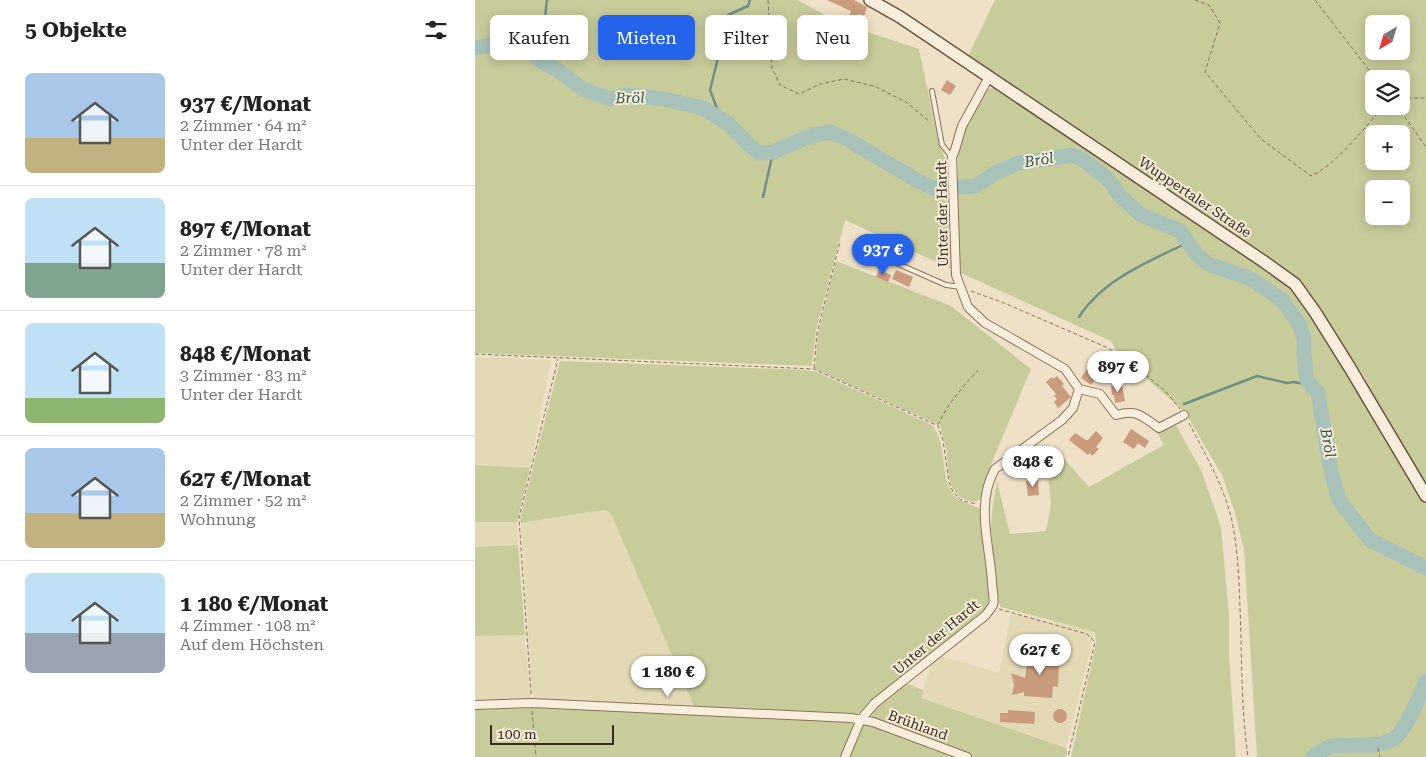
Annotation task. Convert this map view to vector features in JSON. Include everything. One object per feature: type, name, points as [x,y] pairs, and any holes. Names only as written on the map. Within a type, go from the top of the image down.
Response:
[{"type":"main road","name":"Wuppertaler Straße","points":[[870,0],[900,17],[1255,255],[1295,284],[1350,368],[1426,496]]},
{"type":"street","name":"Unter der Hardt","points":[[845,757],[861,719],[875,703],[979,620],[993,605],[985,529],[985,506],[989,480],[995,469],[1062,420],[1073,408],[1079,389],[1065,369],[985,322],[968,307],[956,275],[952,157],[962,126],[989,77]]},
{"type":"street","points":[[1079,389],[1100,394],[1116,415],[1130,412],[1137,414],[1159,428],[1184,415]]},
{"type":"street","name":"Brühland","points":[[475,706],[532,703],[861,719],[967,757]]},
{"type":"lane","points":[[932,92],[942,145],[952,157]]},
{"type":"lane","points":[[896,263],[947,285],[961,287]]},
{"type":"path","points":[[768,0],[772,68],[780,85],[799,94],[820,84],[844,79],[874,86],[906,102],[939,129]]},
{"type":"path","points":[[1195,0],[1209,5],[1220,23],[1205,72],[1261,139],[1311,176],[1318,173],[1343,150],[1376,115]]},
{"type":"path","points":[[1315,0],[1369,70]]},
{"type":"path","points":[[1410,98],[1426,98]]},
{"type":"path","points":[[1403,115],[1426,147]]},
{"type":"path","points":[[814,369],[817,333],[841,242]]},
{"type":"path","points":[[961,287],[1004,303],[1108,348],[1138,368],[1166,392],[1184,415],[1218,481],[1231,519],[1238,557],[1244,728],[1248,757]]},
{"type":"path","points":[[475,354],[814,369],[938,426]]},
{"type":"path","points":[[536,757],[519,518],[559,358]]},
{"type":"path","points":[[978,370],[954,397],[938,426],[943,440],[949,482],[953,492],[962,501],[985,506]]},
{"type":"path","points":[[991,607],[1087,634],[1095,642],[1068,757]]},
{"type":"path","points":[[1379,748],[1380,757]]},
{"type":"shaded area","points":[[475,357],[551,360],[530,468],[475,465]]},
{"type":"shaded area","points":[[602,510],[611,514],[695,709],[540,701],[535,698],[532,692],[521,523]]},
{"type":"shaded area","points":[[475,522],[517,522],[518,545],[475,547]]},
{"type":"shaded area","points":[[1011,614],[1095,631],[1066,748],[920,698],[935,654],[999,673]]},
{"type":"shaded area","points":[[525,635],[530,700],[475,703],[475,636]]},
{"type":"green space","points":[[475,0],[797,0],[825,15],[797,15],[797,60],[868,60],[868,32],[919,49],[938,139],[948,167],[948,222],[952,269],[845,220],[816,330],[812,366],[475,353]]},
{"type":"green space","points":[[995,0],[1426,0],[1426,488],[1387,426],[1365,378],[1300,280],[1136,168],[967,58]]},
{"type":"green space","points":[[987,89],[1002,90],[1257,261],[1290,287],[1304,305],[1426,505],[1426,757],[1257,757],[1244,549],[1235,513],[1222,475],[1185,412],[1118,354],[1111,341],[961,273],[957,222],[958,148],[964,130]]},
{"type":"green space","points":[[836,261],[951,306],[1031,369],[992,462],[984,495],[981,499],[968,501],[954,491],[949,478],[946,447],[940,424],[936,424],[815,369],[818,333]]},
{"type":"green space","points":[[560,361],[807,370],[817,372],[932,425],[940,443],[947,483],[951,491],[960,500],[982,510],[990,603],[864,710],[855,715],[695,709],[611,514],[602,510],[521,523],[520,519]]},
{"type":"green space","points":[[1176,425],[1201,470],[1221,527],[1229,615],[1229,655],[1236,757],[1071,757],[1096,643],[1095,632],[1001,607],[998,601],[991,529],[997,481],[1010,534],[1046,531],[1051,504],[1048,474],[1059,453],[1089,487],[1164,445],[1156,431]]},
{"type":"green space","points":[[475,465],[530,468],[517,522],[475,522]]},
{"type":"green space","points":[[518,545],[525,635],[475,636],[475,547]]},
{"type":"green space","points":[[905,683],[923,690],[921,698],[1066,748],[1066,757],[973,757],[875,720],[870,714],[873,710]]},
{"type":"green space","points":[[527,707],[593,707],[850,720],[855,727],[841,757],[475,757],[475,710]]},
{"type":"green space","points":[[867,723],[962,757],[847,757],[860,727]]},
{"type":"building","points":[[827,0],[854,0],[867,7],[864,15],[849,15],[851,11]]},
{"type":"building","points":[[947,80],[956,86],[950,95],[941,90]]},
{"type":"building","points":[[879,270],[891,275],[888,282],[876,277]]},
{"type":"building","points":[[896,270],[913,277],[909,287],[892,279]]},
{"type":"building","points":[[1087,368],[1098,376],[1091,385],[1081,378]]},
{"type":"building","points":[[1110,369],[1117,376],[1109,383],[1103,376]]},
{"type":"building","points":[[1057,376],[1071,397],[1058,408],[1054,402],[1057,399],[1054,396],[1056,394],[1046,382],[1052,377],[1053,379]]},
{"type":"building","points":[[1122,384],[1125,401],[1115,403],[1111,386]]},
{"type":"building","points":[[1131,429],[1149,441],[1145,448],[1138,443],[1134,449],[1123,442]]},
{"type":"building","points":[[1096,431],[1103,438],[1096,447],[1099,449],[1092,456],[1069,440],[1075,433],[1088,440]]},
{"type":"building","points":[[1038,480],[1039,495],[1028,496],[1026,481]]},
{"type":"building","points":[[1049,639],[1060,640],[1058,687],[1053,686],[1052,698],[1024,696],[1024,692],[1012,695],[1014,685],[1011,673],[1025,678],[1027,664],[1047,665]]},
{"type":"building","points":[[1057,709],[1063,709],[1067,716],[1063,723],[1057,723],[1053,719],[1053,713]]},
{"type":"building","points":[[1008,710],[1035,712],[1034,724],[1000,722],[1000,713],[1008,713]]},
{"type":"waterway","points":[[544,64],[546,52],[541,42],[547,0]]},
{"type":"waterway","points":[[721,119],[710,90],[719,54],[716,48],[728,15],[748,6],[750,0]]},
{"type":"waterway","name":"Bröl","points":[[475,48],[505,43],[522,45],[542,62],[556,69],[583,89],[610,99],[626,95],[663,99],[703,108],[729,124],[759,153],[773,152],[810,136],[829,132],[847,139],[916,180],[935,189],[975,186],[999,171],[1019,163],[1072,155],[1082,159],[1108,179],[1120,196],[1141,215],[1180,231],[1197,255],[1208,264],[1251,279],[1282,300],[1299,324],[1304,339],[1307,380],[1318,393],[1331,472],[1339,500],[1370,540],[1426,568]]},
{"type":"waterway","points":[[763,197],[773,152]]},
{"type":"waterway","points":[[1079,317],[1101,292],[1128,272],[1189,242]]},
{"type":"waterway","points":[[1184,404],[1257,376],[1287,383],[1294,382],[1311,385]]},
{"type":"waterway","name":"Bröl","points":[[1313,757],[1333,746],[1376,745],[1392,740],[1406,725],[1426,681]]}]
